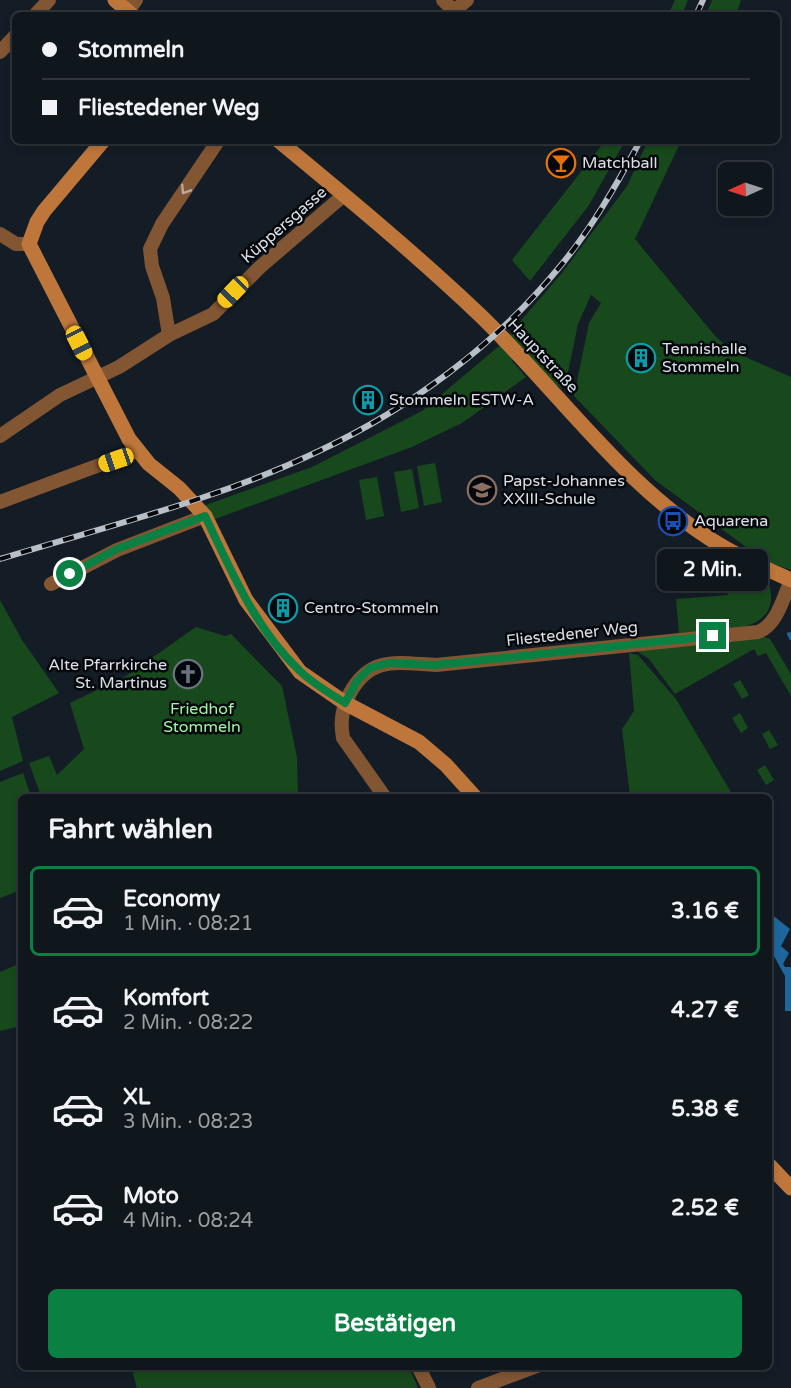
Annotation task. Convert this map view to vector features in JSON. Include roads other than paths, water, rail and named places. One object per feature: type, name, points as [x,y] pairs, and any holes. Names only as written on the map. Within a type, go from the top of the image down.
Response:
[{"type":"street","points":[[38,12],[49,0]]},
{"type":"street","points":[[115,0],[132,9]]},
{"type":"street","points":[[443,0],[454,11],[467,0]]},
{"type":"street","points":[[0,52],[12,39]]},
{"type":"street","points":[[100,144],[44,211],[37,222],[29,244],[137,451],[154,470],[186,494],[205,516],[232,576],[283,652],[300,672],[345,703],[419,742],[446,765],[472,794]]},
{"type":"street","points":[[169,335],[163,298],[152,266],[150,249],[162,224],[216,144]]},
{"type":"street","name":"Hauptstraße","points":[[283,144],[483,318],[573,414],[652,493],[725,548],[791,580]]},
{"type":"street","name":"Küppersgasse","points":[[0,436],[60,395],[119,367],[169,335],[213,314],[260,267],[344,195]]},
{"type":"street","points":[[0,234],[16,244],[29,244]]},
{"type":"street","points":[[0,502],[137,451]]},
{"type":"street","points":[[51,584],[117,549],[205,516]]},
{"type":"street","name":"Fliestedener Weg","points":[[345,703],[357,681],[370,668],[389,663],[436,665],[758,632],[770,626],[791,580]]},
{"type":"street","points":[[345,703],[340,722],[343,738],[383,794]]},
{"type":"street","points":[[772,1168],[791,1188]]},
{"type":"street","points":[[420,1370],[429,1388]]},
{"type":"street","points":[[478,1388],[514,1370]]},
{"type":"water","points":[[772,917],[790,929],[781,946],[789,953],[783,964],[785,967],[791,967],[791,1011],[785,1011],[785,976],[772,953]]},
{"type":"waterway","points":[[789,634],[791,638]]},
{"type":"railway","points":[[697,12],[703,0]]},
{"type":"railway","points":[[0,559],[163,511],[243,483],[321,450],[387,415],[418,395],[449,373],[506,324],[557,270],[581,240],[602,208],[638,144]]},
{"type":"place","name":"Matchball","points":[[561,163]]},
{"type":"place","name":"Tennishalle Stommeln","points":[[641,358]]},
{"type":"place","name":"Stommeln ESTW-A","points":[[368,400]]},
{"type":"place","name":"Papst-Johannes XXIII-Schule","points":[[482,490]]},
{"type":"place","name":"Aquarena","points":[[673,521]]},
{"type":"place","name":"Centro-Stommeln","points":[[283,608]]},
{"type":"place","name":"Alte Pfarrkirche St. Martinus","points":[[188,674]]},
{"type":"park label","name":"Friedhof Stommeln","points":[[202,718]]}]
